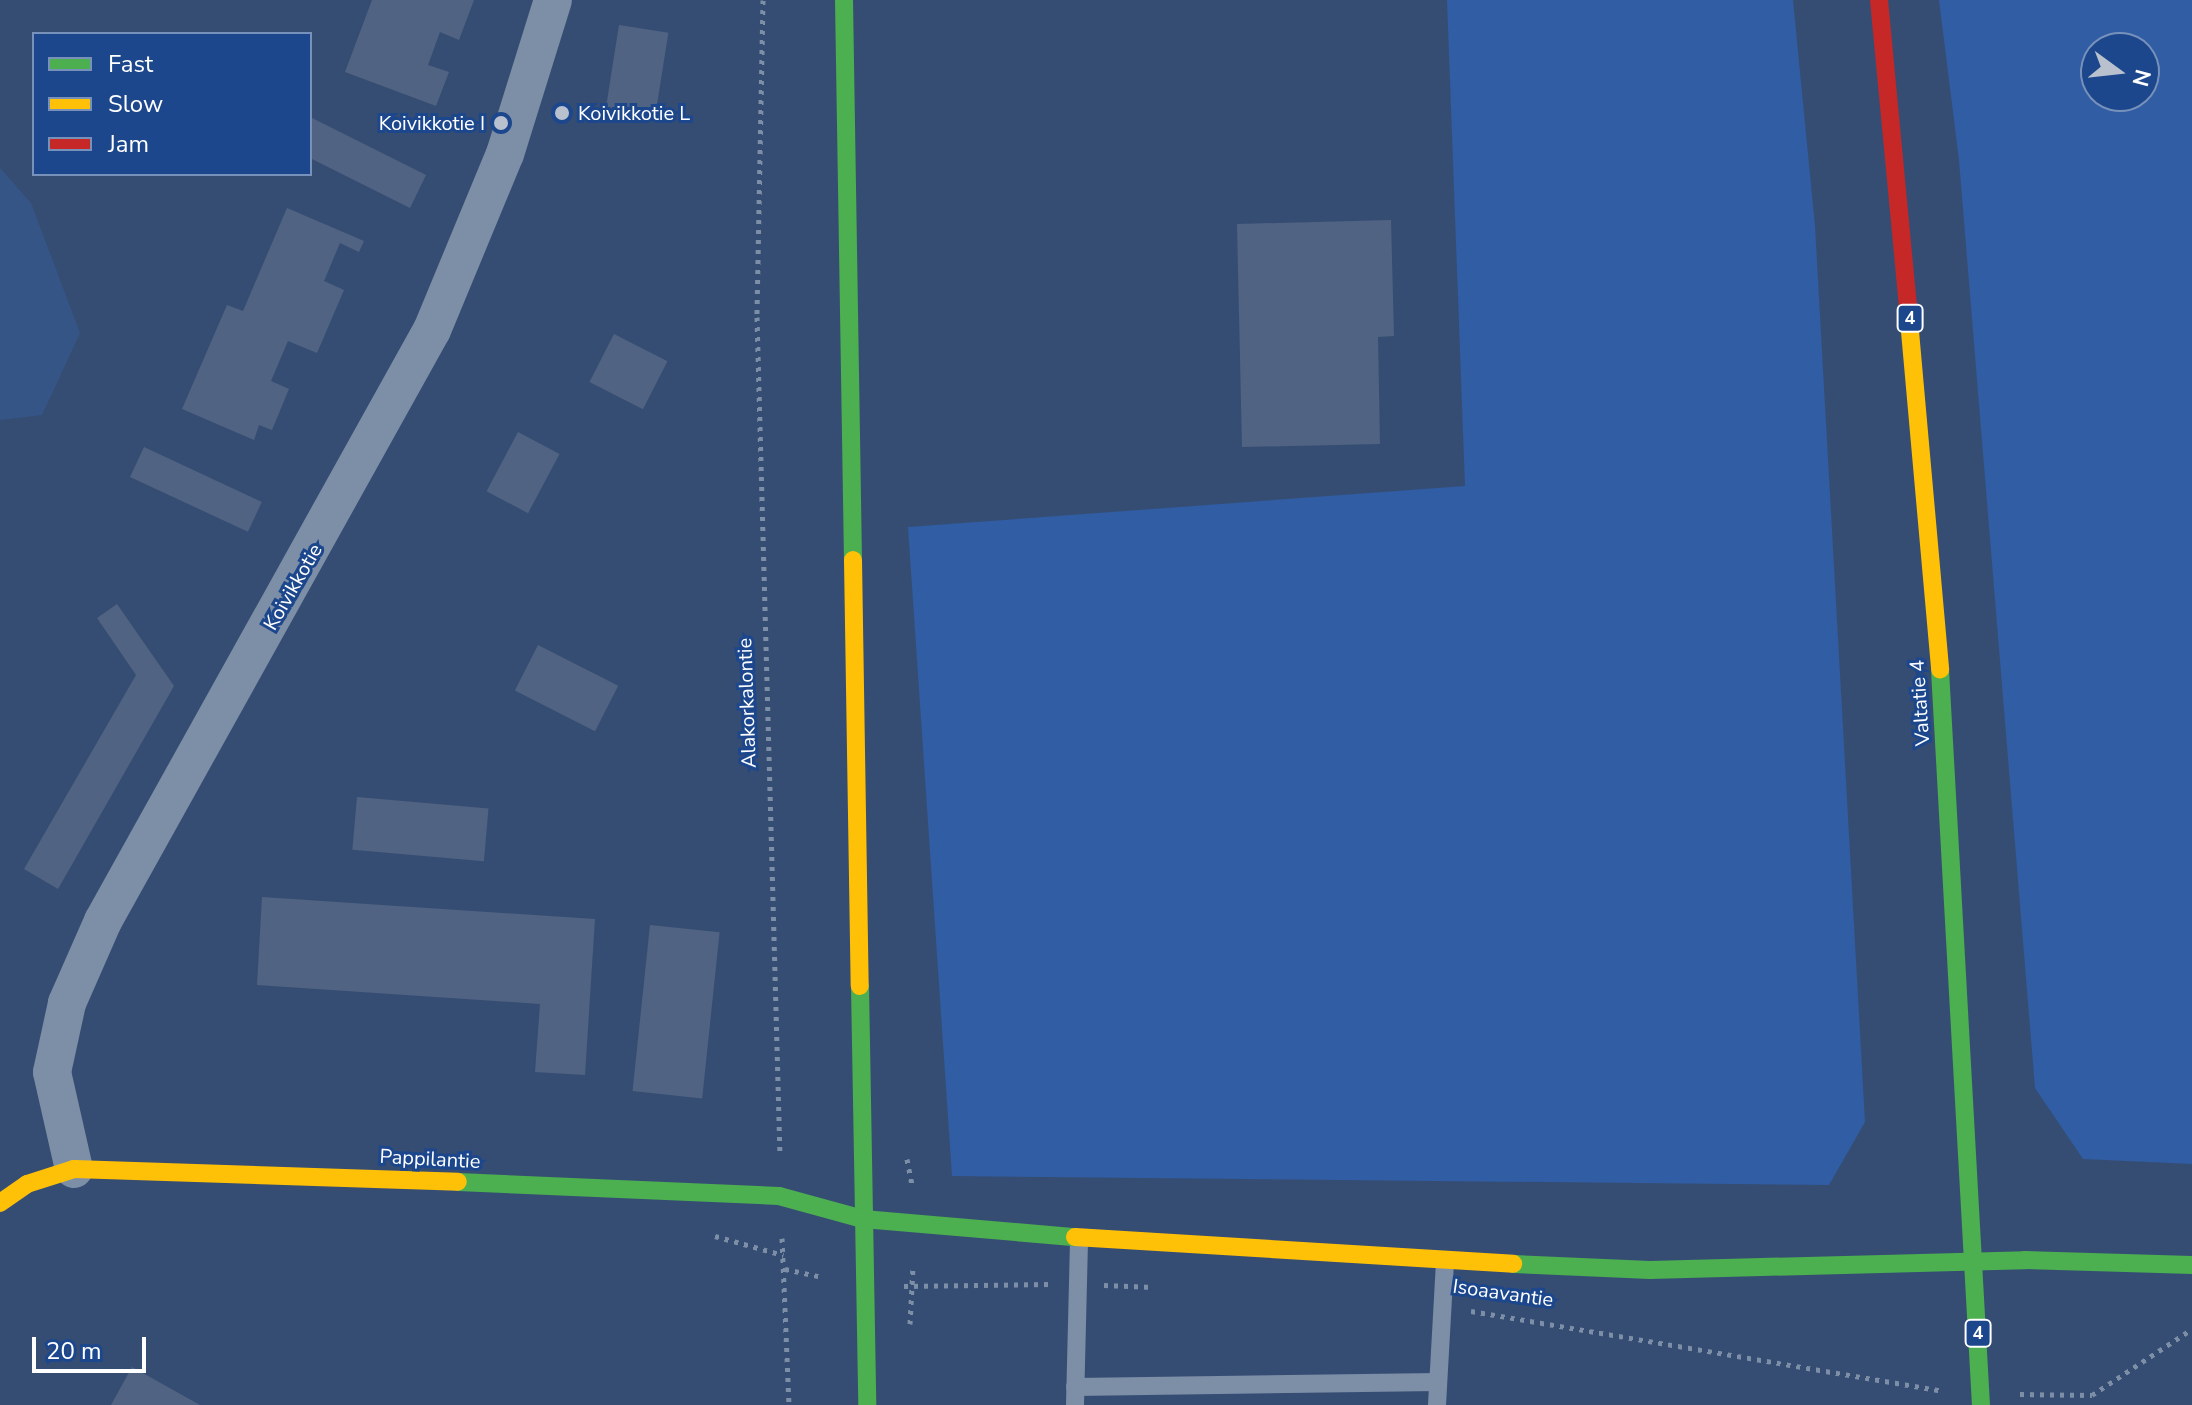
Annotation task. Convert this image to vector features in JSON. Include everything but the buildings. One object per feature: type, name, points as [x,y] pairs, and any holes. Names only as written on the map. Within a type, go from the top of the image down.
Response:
[{"type":"main road","points":[[844,0],[867,1405]]},
{"type":"main road","name":"Valtatie 4","points":[[1879,0],[1938,636],[1976,1261],[1980,1399]]},
{"type":"main road","name":"Pappilantie","points":[[0,1203],[27,1184],[74,1169],[779,1196],[863,1219]]},
{"type":"main road","name":"Isoaavantie","points":[[863,1219],[1445,1261],[1650,1270],[1976,1261],[2192,1265]]},
{"type":"street","name":"Koivikkotie","points":[[74,1169],[52,1072],[67,1003],[103,921],[432,330],[505,154],[553,0]]},
{"type":"lane","points":[[1079,1235],[1075,1396],[1438,1382]]},
{"type":"lane","points":[[1437,1405],[1445,1261]]},
{"type":"path","name":"Alakorkalontie","points":[[763,0],[757,317],[779,1196],[785,1269],[789,1405]]},
{"type":"path","points":[[785,1269],[865,1286],[1077,1283],[1169,1288]]},
{"type":"path","name":"Isoaavantie","points":[[1443,1307],[1591,1327],[1915,1390],[1980,1399],[2092,1395],[2192,1329]]},
{"type":"shaded area","points":[[1447,0],[1793,0],[1815,226],[1865,1122],[1829,1185],[952,1176],[908,527],[1465,486]]},
{"type":"shaded area","points":[[1939,0],[2192,0],[2192,1164],[2083,1159],[2035,1088],[1959,160]]},
{"type":"shaded area","points":[[0,168],[31,203],[80,333],[42,415],[0,420]]},
{"type":"traffic: fast","points":[[844,0],[853,560]]},
{"type":"traffic: fast","points":[[1940,670],[1981,1405]]},
{"type":"traffic: fast","points":[[860,986],[867,1405]]},
{"type":"traffic: fast","points":[[458,1182],[779,1196],[863,1219],[1075,1237]]},
{"type":"traffic: fast","points":[[1513,1264],[1650,1270],[2025,1260],[2192,1265]]},
{"type":"traffic: slow","points":[[1908,309],[1940,670]]},
{"type":"traffic: slow","points":[[853,560],[860,986]]},
{"type":"traffic: slow","points":[[0,1203],[27,1184],[74,1169],[458,1182]]},
{"type":"traffic: slow","points":[[1075,1237],[1513,1264]]},
{"type":"traffic: jam","points":[[1879,0],[1908,309]]},
{"type":"place","name":"Koivikkotie L","points":[[562,113]]},
{"type":"place","name":"Koivikkotie I","points":[[501,123]]}]
